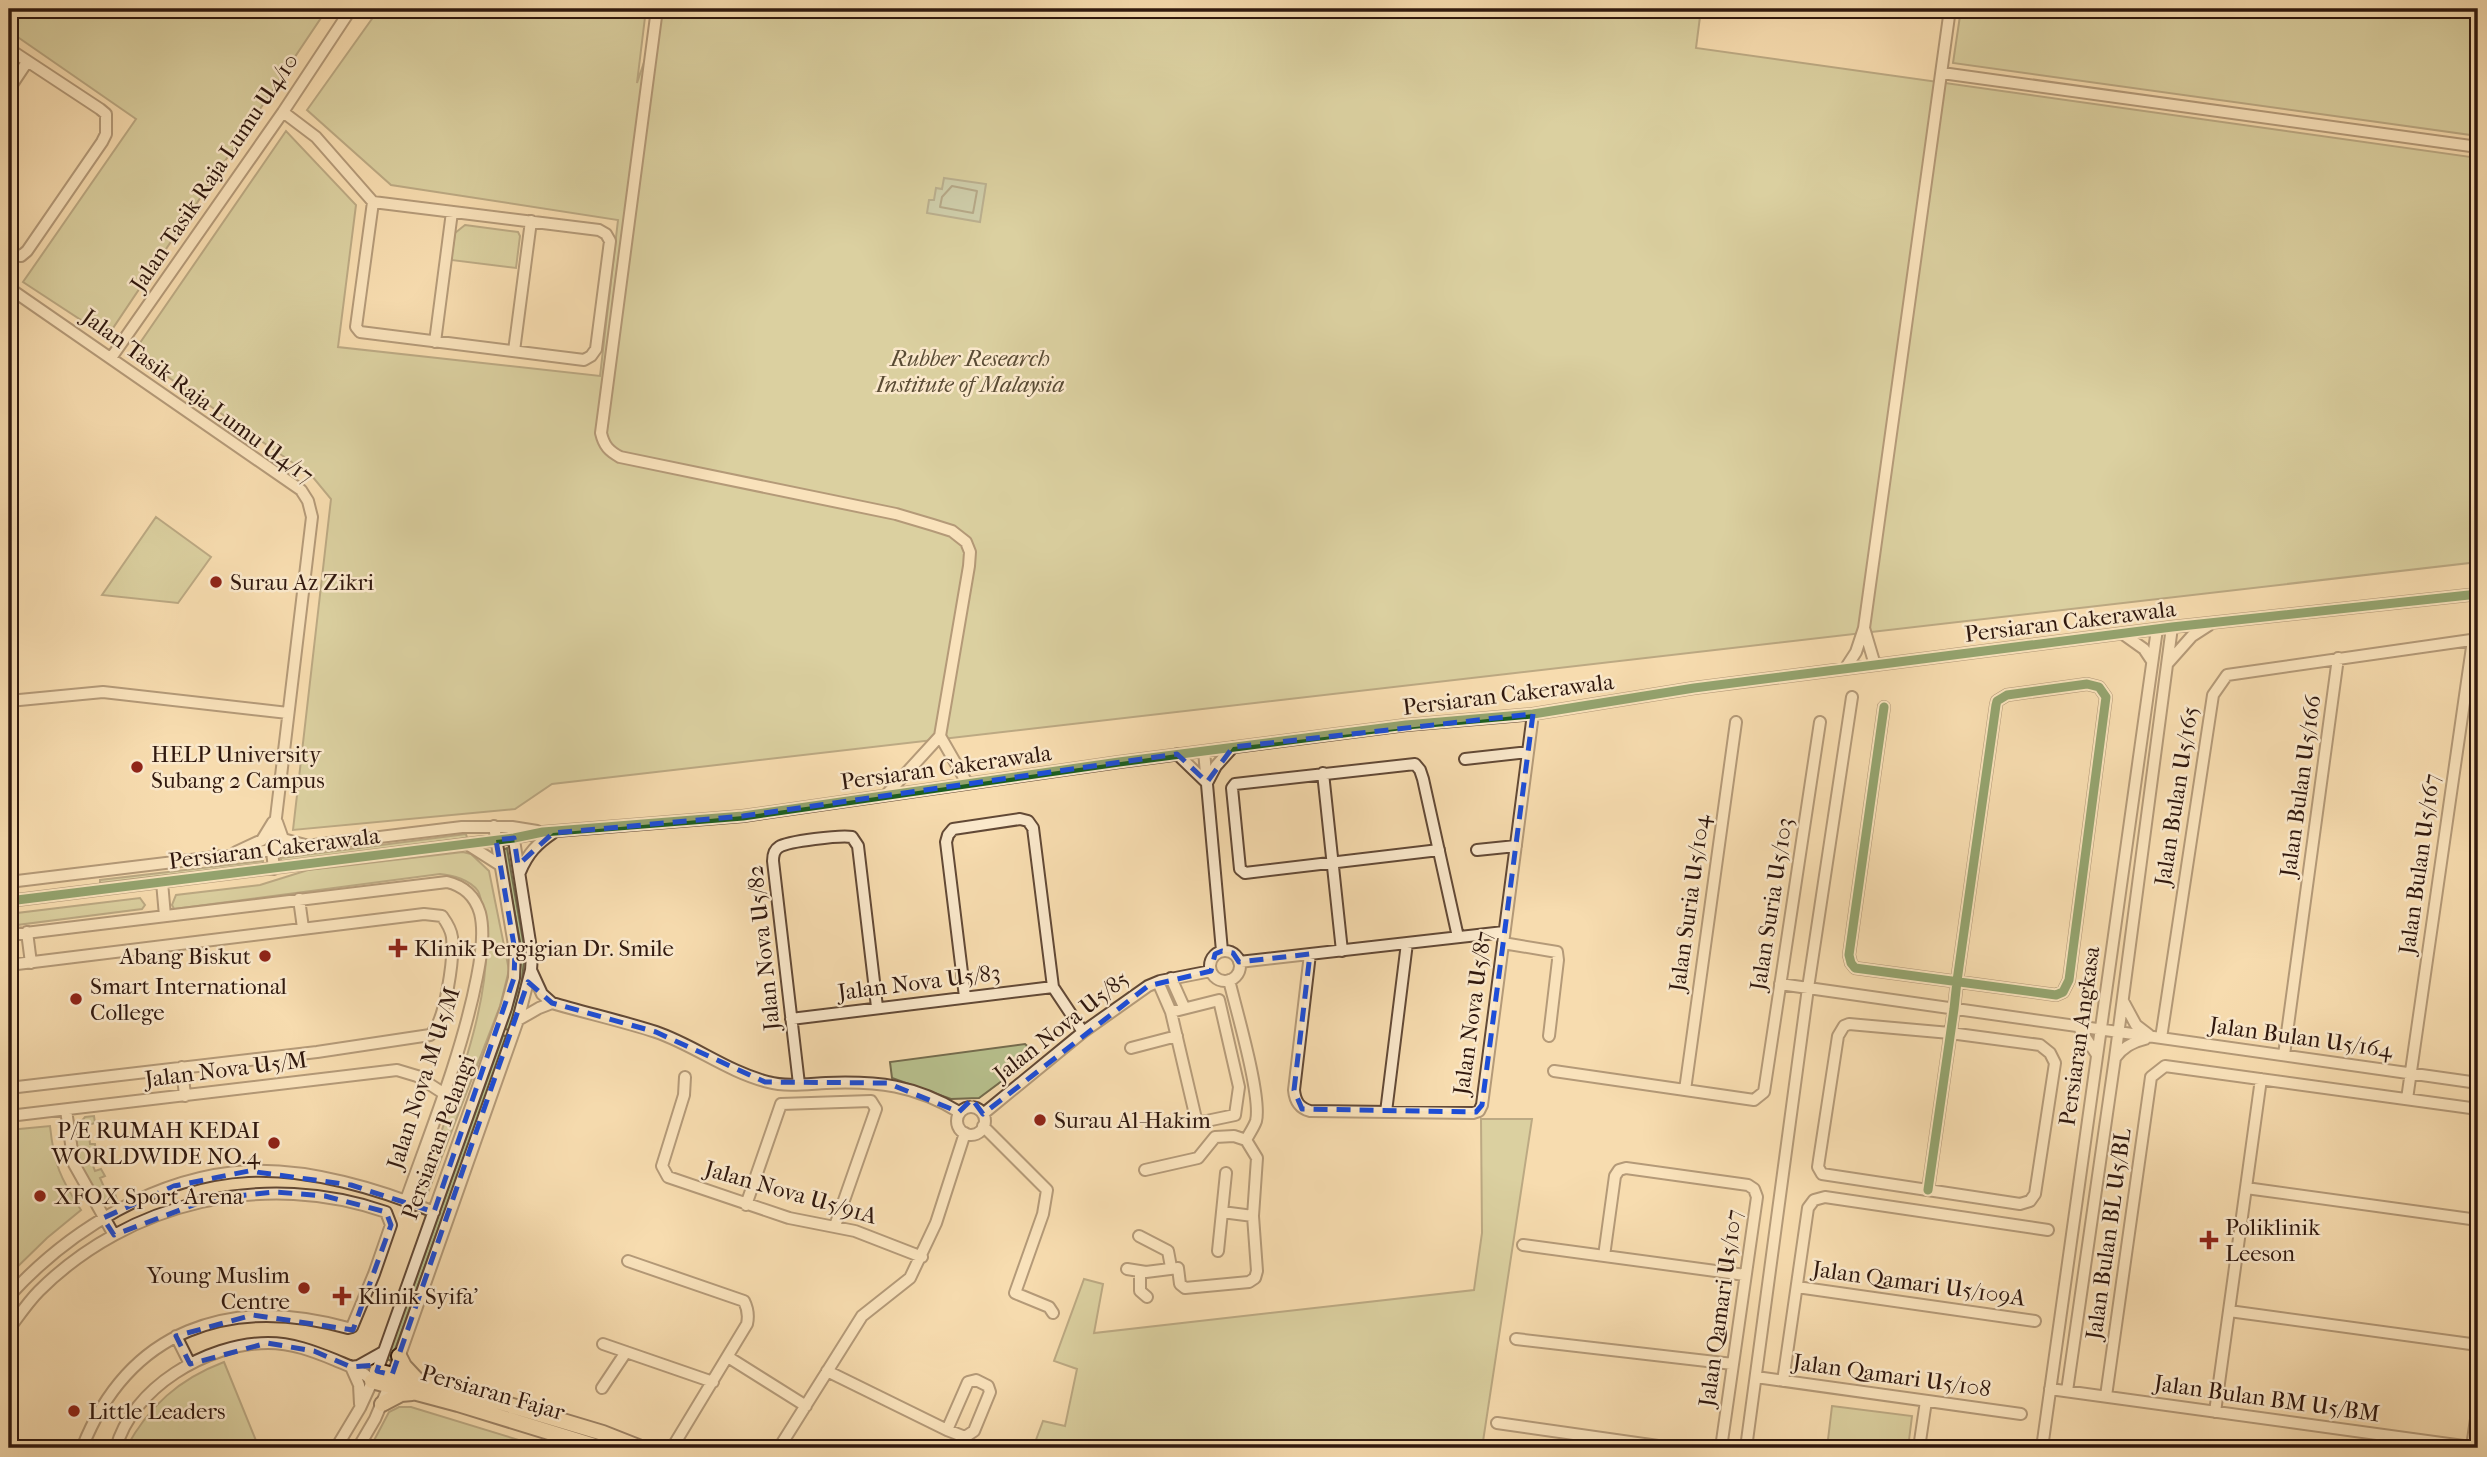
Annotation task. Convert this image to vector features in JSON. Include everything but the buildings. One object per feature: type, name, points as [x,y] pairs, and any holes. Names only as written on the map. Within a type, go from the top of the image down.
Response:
[{"type":"main road","points":[[399,1356],[417,1387]]},
{"type":"main road","points":[[371,1375],[417,1387],[486,1399],[603,1433],[633,1446]]},
{"type":"main road","points":[[382,1404],[417,1387]]},
{"type":"main road","name":"Persiaran Fajar","points":[[417,1387],[600,1448]]},
{"type":"street","name":"Jalan Tasik Raja Lumu U4/10","points":[[111,358],[283,112],[351,9]]},
{"type":"street","points":[[657,9],[601,433],[604,444],[609,451],[621,457],[896,514],[952,531],[966,542],[970,552],[970,566],[940,736],[887,794]]},
{"type":"street","points":[[1845,669],[1856,652],[1864,628],[1950,9]]},
{"type":"street","points":[[9,49],[106,114],[106,134],[27,251],[21,256],[9,254]]},
{"type":"street","points":[[9,89],[27,62]]},
{"type":"street","points":[[1942,73],[2478,147]]},
{"type":"street","points":[[283,112],[316,137],[373,202],[599,230],[606,234],[610,241],[596,349],[592,356],[584,359],[365,334],[357,330],[373,202]]},
{"type":"street","points":[[435,342],[452,212]]},
{"type":"street","points":[[514,351],[531,221]]},
{"type":"street","name":"Jalan Tasik Raja Lumu U4/17","points":[[9,288],[301,490],[308,501],[312,517],[272,852],[274,869]]},
{"type":"street","name":"Persiaran Cakerawala","points":[[9,882],[462,827],[494,826],[513,832],[548,832],[728,817],[1177,754],[1406,725],[1533,714],[1694,688],[2172,627],[2478,594]]},
{"type":"street","points":[[2168,663],[2192,636],[2211,623]]},
{"type":"street","name":"Persiaran Angkasa","points":[[2067,1391],[2123,1001],[2172,627]]},
{"type":"street","points":[[1864,628],[1875,665]]},
{"type":"street","name":"Persiaran Angkasa","points":[[2042,1448],[2157,629]]},
{"type":"street","points":[[2123,634],[2144,649],[2152,661]]},
{"type":"street","points":[[2338,658],[2475,640]]},
{"type":"street","name":"Jalan Bulan U5/167","points":[[2407,1099],[2475,640]]},
{"type":"street","name":"Jalan Bulan U5/165","points":[[2156,1037],[2213,695],[2227,675],[2338,658]]},
{"type":"street","name":"Jalan Bulan U5/166","points":[[2284,1055],[2338,658]]},
{"type":"street","points":[[1884,707],[1849,955],[1851,963],[1855,968],[1957,981],[2056,995],[2067,987],[2106,697],[2099,687],[2087,684],[1999,697],[1996,705],[1957,981],[1951,1032],[1928,1190]]},
{"type":"street","points":[[9,701],[103,692],[288,713]]},
{"type":"street","points":[[1746,1448],[1808,988],[1852,697]]},
{"type":"street","name":"Jalan Nova U5/87","points":[[1310,954],[1294,1090],[1302,1109],[1473,1113],[1481,1108],[1533,714]]},
{"type":"street","name":"Jalan Suria U5/104","points":[[1685,1090],[1735,722]]},
{"type":"street","name":"Jalan Suria U5/103","points":[[1685,1090],[1754,1100],[1764,1092],[1820,722]]},
{"type":"street","points":[[940,736],[967,783]]},
{"type":"street","points":[[1207,782],[1216,766],[1233,747]]},
{"type":"street","points":[[1205,751],[1222,951]]},
{"type":"street","points":[[1465,759],[1528,752]]},
{"type":"street","points":[[1177,754],[1207,782]]},
{"type":"street","points":[[1439,850],[1245,873],[1240,869],[1230,793],[1234,784],[1415,764],[1423,779],[1439,850],[1458,937]]},
{"type":"street","points":[[1323,773],[1342,951]]},
{"type":"street","points":[[276,816],[280,834],[284,839],[310,846]]},
{"type":"street","points":[[225,857],[262,840],[276,816]]},
{"type":"street","points":[[965,998],[946,842],[948,835],[953,829],[1020,819],[1028,821],[1033,828],[1053,987],[1083,1031]]},
{"type":"street","name":"Persiaran Pelangi","points":[[336,1448],[360,1408],[371,1375],[383,1352],[506,1008],[513,978],[515,951],[494,826]]},
{"type":"street","name":"Persiaran Cakerawala","points":[[9,901],[496,840],[513,832]]},
{"type":"street","name":"Persiaran Pelangi","points":[[358,1448],[382,1404],[518,1020],[531,970],[531,940],[513,832]]},
{"type":"street","points":[[519,873],[528,855],[548,832]]},
{"type":"street","name":"Jalan Nova U5/82","points":[[799,1084],[773,856],[774,851],[782,845],[840,836],[852,837],[858,846],[877,1007]]},
{"type":"street","points":[[463,843],[500,865]]},
{"type":"street","points":[[1477,850],[1517,846]]},
{"type":"street","points":[[162,882],[165,916]]},
{"type":"street","name":"Jalan Nova M U5/M","points":[[9,935],[447,882],[459,885],[474,900],[480,914],[480,960],[468,1021],[406,1200]]},
{"type":"street","points":[[299,899],[303,929]]},
{"type":"street","points":[[9,965],[424,914],[442,916],[452,937],[450,969],[435,1031],[430,1035],[317,1052],[9,1088]]},
{"type":"street","points":[[27,932],[31,962]]},
{"type":"street","points":[[1239,962],[1458,937],[1504,938],[1557,952],[1549,1036]]},
{"type":"street","points":[[1386,1112],[1406,943]]},
{"type":"street","points":[[1222,951],[1234,954],[1239,962],[1239,971],[1229,980],[1220,980],[1211,971],[1213,956],[1222,951]]},
{"type":"street","points":[[531,970],[541,994],[552,1003],[656,1032],[742,1074],[765,1082],[782,1085],[887,1083],[919,1092],[960,1112]]},
{"type":"street","name":"Jalan Nova U5/85","points":[[983,1120],[1083,1031],[1148,986],[1171,978],[1211,971]]},
{"type":"street","points":[[1171,978],[1184,1007]]},
{"type":"street","points":[[1229,980],[1256,1111],[1256,1122],[1246,1140]]},
{"type":"street","points":[[1158,982],[1171,1012],[1197,1123],[1235,1115],[1239,1087],[1219,1000],[1171,1012]]},
{"type":"street","name":"Jalan Bulan U5/164","points":[[1780,984],[2478,1083]]},
{"type":"street","name":"Jalan Nova U5/83","points":[[791,1019],[1053,987]]},
{"type":"street","points":[[2097,1055],[2078,1026],[2099,1016],[2105,1000]]},
{"type":"street","points":[[2123,1001],[2136,1025],[2156,1037]]},
{"type":"street","points":[[518,1020],[539,1007],[552,1003]]},
{"type":"street","points":[[1849,1024],[1951,1032],[2040,1045],[2050,1053],[2055,1063],[2035,1194],[2031,1201],[2020,1204],[1822,1174],[1819,1171],[1819,1160],[1838,1036],[1844,1026],[1849,1024]]},
{"type":"street","points":[[1131,1048],[1177,1035]]},
{"type":"street","points":[[2115,1058],[2133,1042],[2156,1037]]},
{"type":"street","name":"Jalan Bulan BL U5/BL","points":[[2106,1396],[2151,1077],[2165,1066],[2261,1079]]},
{"type":"street","points":[[182,1067],[186,1096]]},
{"type":"street","name":"Jalan Nova U5/M","points":[[9,1116],[397,1070],[417,1076],[443,1093]]},
{"type":"street","points":[[1555,1071],[1685,1090]]},
{"type":"street","name":"Jalan Nova U5/91A","points":[[685,1077],[684,1095],[663,1161],[662,1170],[668,1177],[789,1218],[835,1226],[880,1240],[922,1257]]},
{"type":"street","points":[[2215,1412],[2261,1079],[2478,1109]]},
{"type":"street","points":[[746,1205],[781,1104],[867,1100],[874,1102],[876,1109],[835,1226]]},
{"type":"street","points":[[983,1120],[978,1133],[965,1133],[957,1124],[960,1112],[970,1107],[976,1108],[983,1120],[1047,1190],[1043,1214],[1015,1293],[1049,1307],[1053,1314]]},
{"type":"street","points":[[66,1110],[74,1164],[114,1235]]},
{"type":"street","points":[[779,1448],[862,1316],[910,1278],[936,1223],[965,1133]]},
{"type":"street","points":[[1127,1269],[1140,1272],[1178,1268],[1180,1284],[1185,1288],[1250,1282],[1255,1278],[1253,1216],[1257,1164],[1255,1154],[1246,1140],[1234,1136],[1215,1136],[1198,1158],[1145,1170]]},
{"type":"street","name":"Jalan Qamari U5/107","points":[[1604,1256],[1615,1176],[1619,1170],[1626,1168],[1748,1185],[1754,1189],[1757,1197],[1721,1448]]},
{"type":"street","points":[[9,1296],[34,1268],[103,1218],[174,1186],[210,1176],[249,1171],[304,1175],[406,1200],[434,1212]]},
{"type":"street","points":[[1218,1251],[1226,1173]]},
{"type":"street","points":[[2246,1188],[2478,1220]]},
{"type":"street","points":[[9,1329],[38,1292],[82,1255],[150,1217],[209,1199],[275,1192],[325,1196],[386,1212],[391,1225],[352,1327],[276,1315],[253,1315],[195,1328],[176,1336],[121,1381],[92,1423],[82,1448]]},
{"type":"street","points":[[1783,1381],[1808,1208],[1814,1200],[1819,1198],[2048,1230]]},
{"type":"street","points":[[1222,1212],[1253,1216]]},
{"type":"street","points":[[1139,1236],[1168,1251],[1171,1268]]},
{"type":"street","points":[[1523,1245],[1745,1275]]},
{"type":"street","points":[[628,1261],[744,1301],[749,1315],[747,1324],[672,1448]]},
{"type":"street","points":[[1140,1272],[1140,1292],[1147,1297]]},
{"type":"street","name":"Jalan Qamari U5/109A","points":[[1797,1287],[2035,1321]]},
{"type":"street","points":[[2229,1311],[2478,1345]]},
{"type":"street","points":[[176,1336],[190,1364]]},
{"type":"street","points":[[1516,1339],[1733,1364]]},
{"type":"street","points":[[116,1448],[126,1424],[159,1386],[190,1364],[222,1351],[267,1343],[293,1346],[314,1351],[371,1375]]},
{"type":"street","points":[[603,1344],[713,1382]]},
{"type":"street","points":[[351,1367],[383,1352]]},
{"type":"street","points":[[602,1388],[626,1352]]},
{"type":"street","points":[[727,1357],[806,1406]]},
{"type":"street","points":[[351,1367],[359,1385],[360,1408]]},
{"type":"street","points":[[827,1371],[947,1430],[965,1437],[972,1434],[990,1392],[988,1386],[976,1380],[968,1382],[947,1430]]},
{"type":"street","name":"Jalan Qamari U5/108","points":[[1756,1377],[2021,1414]]},
{"type":"street","name":"Jalan Bulan BM U5/BM","points":[[2050,1389],[2475,1448]]},
{"type":"street","points":[[1919,1448],[1926,1401]]},
{"type":"street","points":[[2475,1448],[2478,1405]]},
{"type":"street","points":[[1497,1423],[1672,1448]]},
{"type":"highlighted area","points":[[1533,714],[1482,1105],[1476,1112],[1302,1109],[1294,1090],[1310,954],[1239,962],[1233,953],[1222,951],[1215,954],[1211,971],[1148,986],[983,1114],[972,1099],[959,1112],[887,1083],[765,1082],[656,1032],[552,1003],[528,982],[392,1375],[377,1371],[379,1365],[351,1367],[314,1351],[267,1343],[190,1364],[176,1336],[253,1315],[353,1330],[391,1225],[386,1212],[325,1196],[275,1192],[209,1199],[114,1235],[103,1218],[174,1186],[249,1171],[351,1185],[434,1212],[514,978],[515,951],[496,840],[514,838],[518,865],[553,833],[743,816],[1177,754],[1207,782],[1233,747]]},
{"type":"green space","points":[[9,9],[327,9],[107,337],[23,282],[136,119],[9,31]]},
{"type":"green space","name":"Rubber Research Institute of Malaysia","points":[[379,9],[646,9],[637,83],[662,9],[1701,9],[1696,48],[2478,158],[2478,562],[552,784],[515,809],[293,830],[331,499],[312,476],[133,353],[286,131],[356,205],[338,347],[600,376],[618,220],[391,185],[307,110]]},
{"type":"green space","points":[[1961,9],[2478,9],[2478,136],[1953,63]]},
{"type":"green space","points":[[465,225],[518,232],[520,236],[516,268],[451,260],[455,233]]},
{"type":"green space","points":[[156,517],[211,557],[178,603],[102,595]]},
{"type":"green space","points":[[466,834],[467,838],[281,862],[281,858]]},
{"type":"green space","points":[[507,848],[525,952],[521,989],[509,1030],[505,1029],[518,988],[522,952],[503,850]]},
{"type":"green space","points":[[463,852],[471,854],[489,871],[509,970],[500,1006],[427,1195],[423,1198],[418,1195],[467,1055],[484,979],[486,944],[478,891],[461,879],[440,874],[174,909],[172,905],[176,895],[260,885],[308,870]]},
{"type":"green space","points":[[263,861],[263,864],[100,883],[100,880]]},
{"type":"green space","points":[[140,898],[145,905],[142,909],[9,926],[9,914]]},
{"type":"green space","points":[[503,1035],[507,1037],[391,1361],[387,1359]]},
{"type":"green space","points":[[1025,1044],[1037,1055],[979,1098],[951,1099],[892,1078],[890,1062]]},
{"type":"green space","points":[[94,1116],[95,1123],[88,1125],[90,1144],[95,1144],[96,1152],[89,1155],[95,1171],[101,1169],[105,1176],[100,1178],[108,1196],[115,1194],[118,1203],[112,1205],[103,1204],[98,1198],[78,1163],[74,1130],[85,1117]]},
{"type":"green space","points":[[1481,1119],[1532,1119],[1482,1448],[1033,1448],[1043,1421],[1065,1426],[1077,1369],[1054,1361],[1084,1279],[1103,1284],[1094,1333],[1474,1290],[1482,1233]]},
{"type":"green space","name":"XFOX Sport Arena","points":[[50,1126],[59,1170],[81,1210],[9,1275],[9,1130]]},
{"type":"green space","points":[[224,1362],[259,1448],[126,1448],[145,1419],[167,1396],[193,1377]]},
{"type":"green space","points":[[1832,1406],[1912,1416],[1908,1448],[1827,1448]]},
{"type":"green space","points":[[399,1407],[411,1407],[545,1448],[370,1448],[389,1412]]},
{"type":"water","points":[[944,178],[986,184],[980,222],[927,213],[929,200],[934,200],[936,188],[942,189]]},
{"type":"cycle path","points":[[9,901],[514,838],[543,832],[743,816],[1119,762],[1406,725],[1533,714],[1694,688],[2172,627],[2478,594]]},
{"type":"cycle path","points":[[1884,707],[1849,955],[1851,963],[1855,968],[2056,995],[2063,992],[2069,980],[2106,697],[2099,687],[2087,684],[2007,695],[1997,701],[1957,981],[1954,1009],[1928,1190]]},
{"type":"place","name":"Surau Az Zikri","points":[[216,582]]},
{"type":"place","name":"HELP University Subang 2 Campus","points":[[137,767]]},
{"type":"place","name":"Klinik Pergigian Dr. Smile","points":[[398,948]]},
{"type":"place","name":"Abang Biskut","points":[[265,956]]},
{"type":"place","name":"Smart International College","points":[[76,999]]},
{"type":"place","name":"Surau Al-Hakim","points":[[1040,1120]]},
{"type":"place","name":"P/E RUMAH KEDAI WORLDWIDE NO.4","points":[[274,1143]]},
{"type":"place","name":"XFOX Sport Arena","points":[[40,1196]]},
{"type":"place","name":"Poliklinik Leeson","points":[[2209,1240]]},
{"type":"place","name":"Young Muslim Centre","points":[[304,1288]]},
{"type":"place","name":"Klinik Syifa'","points":[[342,1296]]},
{"type":"place","name":"Little Leaders","points":[[74,1411]]}]
